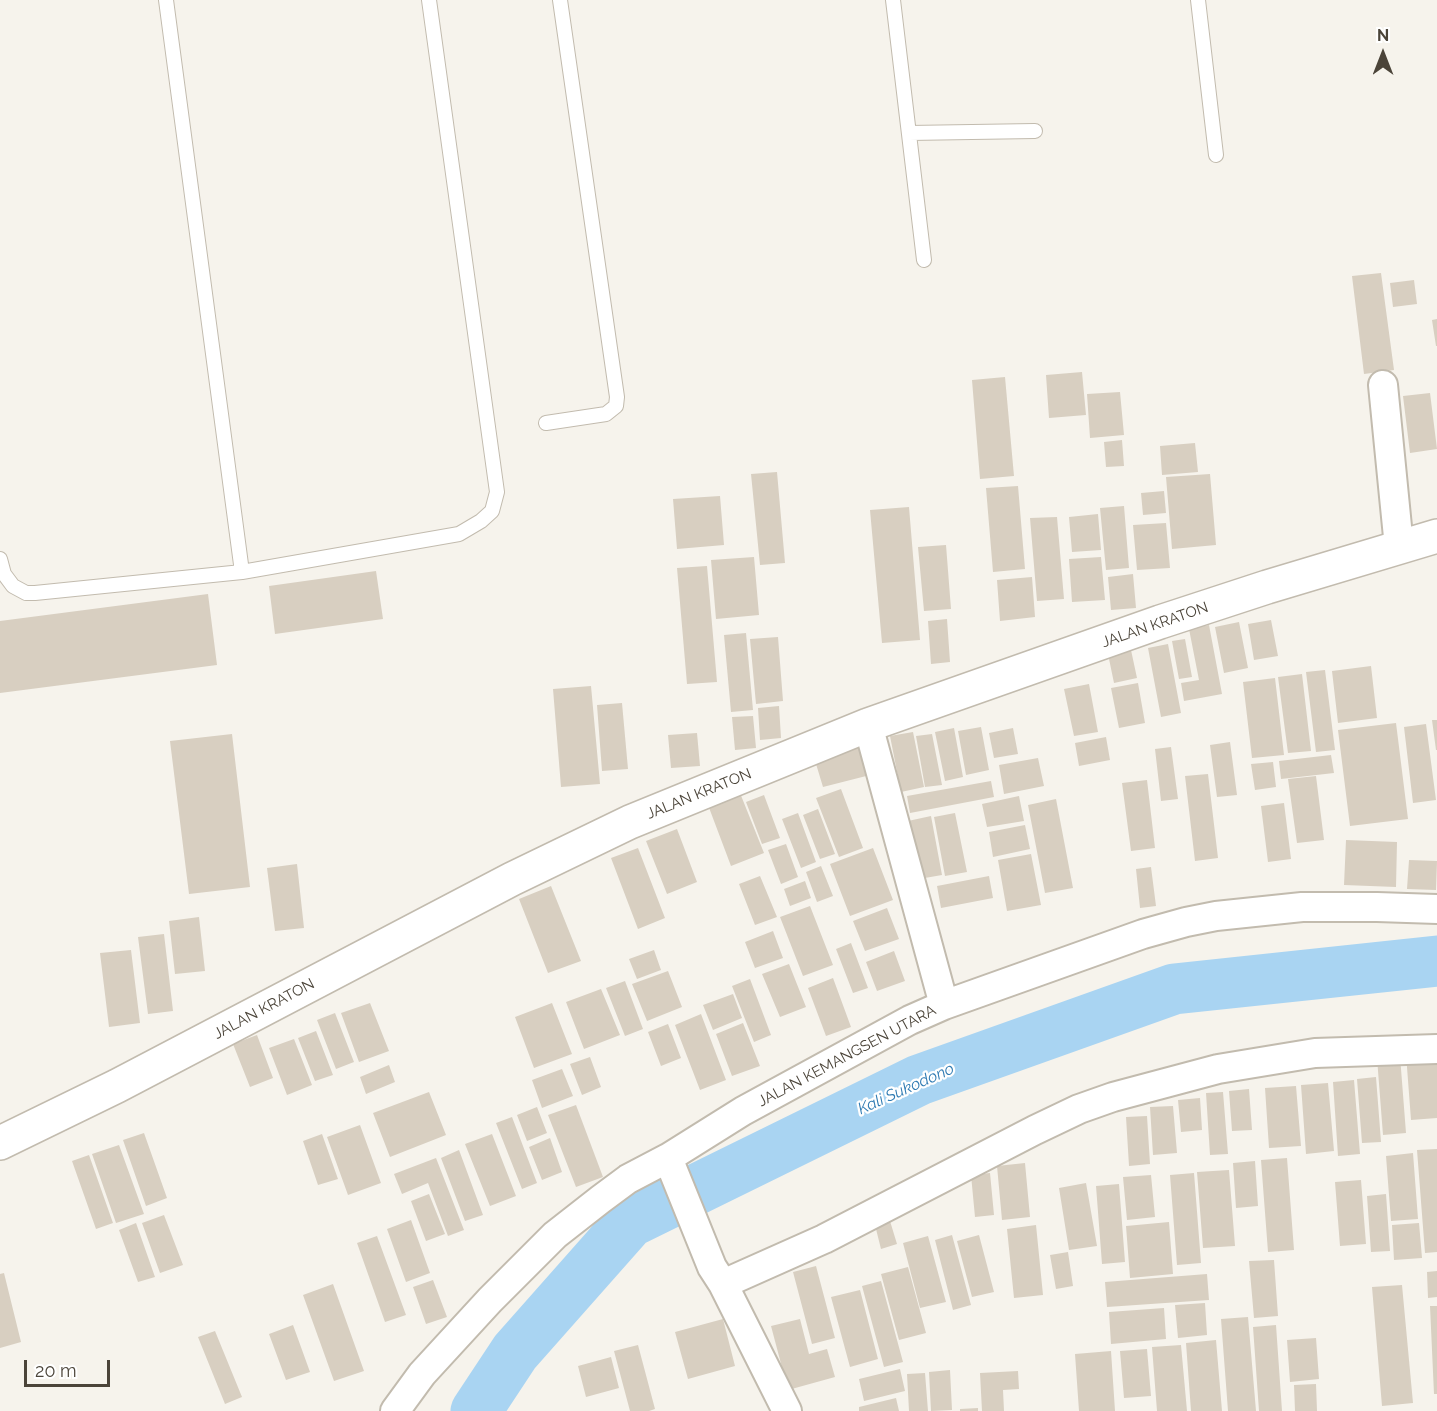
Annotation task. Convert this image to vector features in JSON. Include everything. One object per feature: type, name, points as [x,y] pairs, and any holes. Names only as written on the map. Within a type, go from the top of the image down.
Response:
[{"type":"street","points":[[1383,385],[1399,547]]},
{"type":"street","name":"JALAN KRATON","points":[[0,1143],[117,1086],[523,873],[630,822],[868,725],[1182,615],[1437,536]]},
{"type":"street","points":[[868,725],[944,1005]]},
{"type":"street","name":"JALAN KEMANGSEN UTARA","points":[[395,1411],[423,1374],[462,1330],[555,1235],[628,1179],[673,1171],[743,1111],[910,1020],[944,1005],[1143,934],[1216,916],[1302,907],[1437,909]]},
{"type":"street","points":[[718,1276],[824,1239],[1035,1130],[1079,1109],[1113,1097],[1218,1069],[1315,1053],[1437,1049]]},
{"type":"street","points":[[673,1171],[718,1276],[787,1411]]},
{"type":"lane","points":[[166,0],[242,572]]},
{"type":"lane","points":[[0,559],[4,574],[13,586],[26,593],[35,593],[242,572],[459,534],[481,521],[492,511],[497,492],[429,0]]},
{"type":"lane","points":[[546,423],[606,414],[616,406],[617,397],[560,0]]},
{"type":"lane","points":[[893,0],[924,260]]},
{"type":"lane","points":[[1198,0],[1216,155]]},
{"type":"lane","points":[[909,133],[1035,131]]},
{"type":"building","points":[[1381,273],[1394,370],[1364,374],[1352,276]]},
{"type":"building","points":[[1414,280],[1417,304],[1393,307],[1390,283]]},
{"type":"building","points":[[1437,319],[1437,346],[1436,346],[1432,320]]},
{"type":"building","points":[[1082,372],[1086,415],[1049,418],[1046,375]]},
{"type":"building","points":[[1005,377],[1014,476],[980,479],[972,380]]},
{"type":"building","points":[[1120,392],[1124,435],[1090,438],[1087,394]]},
{"type":"building","points":[[1430,393],[1437,449],[1410,453],[1403,396]]},
{"type":"building","points":[[1122,440],[1124,466],[1106,467],[1104,442]]},
{"type":"building","points":[[1195,443],[1198,472],[1162,475],[1160,446]]},
{"type":"building","points":[[777,472],[785,563],[760,565],[751,474]]},
{"type":"building","points":[[1210,474],[1216,545],[1172,549],[1166,477]]},
{"type":"building","points":[[1018,486],[1025,569],[993,572],[986,488]]},
{"type":"building","points":[[1164,491],[1166,513],[1143,515],[1141,493]]},
{"type":"building","points":[[720,496],[724,545],[677,549],[673,499]]},
{"type":"building","points":[[1124,506],[1129,568],[1106,570],[1100,508]]},
{"type":"building","points":[[909,507],[920,640],[882,643],[870,510]]},
{"type":"building","points":[[1098,514],[1101,550],[1072,552],[1069,517]]},
{"type":"building","points":[[1057,517],[1064,599],[1037,601],[1030,518]]},
{"type":"building","points":[[1166,523],[1170,568],[1137,570],[1133,525]]},
{"type":"building","points":[[946,545],[951,609],[924,611],[918,547]]},
{"type":"building","points":[[754,557],[759,615],[716,619],[711,560]]},
{"type":"building","points":[[1101,557],[1105,600],[1072,602],[1069,559]]},
{"type":"building","points":[[707,566],[717,682],[687,684],[677,568]]},
{"type":"building","points":[[376,571],[383,619],[275,634],[269,586]]},
{"type":"building","points":[[1133,574],[1136,608],[1111,610],[1108,577]]},
{"type":"building","points":[[1032,577],[1035,617],[1000,621],[997,580]]},
{"type":"building","points":[[208,594],[217,665],[0,693],[0,621]]},
{"type":"building","points":[[947,619],[950,662],[931,664],[928,621]]},
{"type":"building","points":[[1271,620],[1278,656],[1254,660],[1248,624]]},
{"type":"building","points":[[1239,622],[1248,668],[1224,673],[1215,627]]},
{"type":"building","points":[[1209,625],[1222,694],[1184,701],[1181,683],[1199,680],[1189,629]]},
{"type":"building","points":[[746,633],[753,710],[731,712],[724,635]]},
{"type":"building","points":[[778,637],[783,701],[756,704],[750,639]]},
{"type":"building","points":[[1185,639],[1192,677],[1179,679],[1172,641]]},
{"type":"building","points":[[1168,644],[1181,713],[1161,717],[1148,648]]},
{"type":"building","points":[[1131,650],[1137,678],[1114,683],[1108,654]]},
{"type":"building","points":[[1371,666],[1377,718],[1338,723],[1332,671]]},
{"type":"building","points":[[1325,670],[1335,750],[1316,752],[1306,672]]},
{"type":"building","points":[[1302,674],[1311,751],[1288,753],[1278,677]]},
{"type":"building","points":[[1275,678],[1284,755],[1252,758],[1243,682]]},
{"type":"building","points":[[1138,683],[1145,723],[1119,728],[1111,688]]},
{"type":"building","points":[[1089,684],[1098,732],[1074,736],[1064,689]]},
{"type":"building","points":[[591,686],[600,784],[561,787],[553,689]]},
{"type":"building","points":[[622,703],[628,769],[602,771],[597,705]]},
{"type":"building","points":[[779,706],[781,738],[760,740],[758,708]]},
{"type":"building","points":[[753,716],[756,748],[735,750],[732,717]]},
{"type":"building","points":[[1432,720],[1437,720],[1437,750],[1436,750]]},
{"type":"building","points":[[1396,723],[1408,819],[1350,826],[1338,730]]},
{"type":"building","points":[[1426,724],[1436,800],[1413,803],[1404,727]]},
{"type":"building","points":[[981,727],[989,770],[966,775],[958,731]]},
{"type":"building","points":[[954,728],[963,777],[945,781],[935,732]]},
{"type":"building","points":[[1013,728],[1018,754],[994,758],[989,733]]},
{"type":"building","points":[[913,732],[924,787],[901,792],[890,736]]},
{"type":"building","points":[[697,733],[700,766],[671,768],[668,735]]},
{"type":"building","points":[[232,734],[250,887],[189,894],[170,741]]},
{"type":"building","points":[[932,734],[942,785],[925,787],[916,736]]},
{"type":"building","points":[[1106,737],[1110,760],[1079,766],[1075,743]]},
{"type":"building","points":[[865,740],[874,774],[823,787],[813,754]]},
{"type":"building","points":[[1230,742],[1237,795],[1217,797],[1210,745]]},
{"type":"building","points":[[1171,747],[1178,799],[1161,801],[1155,749]]},
{"type":"building","points":[[1331,755],[1334,773],[1281,779],[1279,761]]},
{"type":"building","points":[[1038,758],[1044,786],[1004,794],[999,765]]},
{"type":"building","points":[[1273,762],[1276,787],[1255,790],[1251,764]]},
{"type":"building","points":[[1208,774],[1218,858],[1195,861],[1185,776]]},
{"type":"building","points":[[1316,776],[1324,840],[1297,843],[1288,779]]},
{"type":"building","points":[[1147,780],[1155,848],[1131,851],[1122,783]]},
{"type":"building","points":[[991,781],[994,797],[910,813],[907,796]]},
{"type":"building","points":[[841,789],[863,848],[839,857],[816,798]]},
{"type":"building","points":[[740,793],[764,853],[731,866],[708,805]]},
{"type":"building","points":[[764,795],[780,838],[762,844],[746,802]]},
{"type":"building","points":[[1019,796],[1024,821],[987,827],[982,804]]},
{"type":"building","points":[[1056,799],[1073,888],[1045,893],[1028,805]]},
{"type":"building","points":[[1284,803],[1291,859],[1268,862],[1261,806]]},
{"type":"building","points":[[818,809],[835,854],[820,859],[803,815]]},
{"type":"building","points":[[798,813],[816,862],[801,868],[782,819]]},
{"type":"building","points":[[955,813],[967,872],[945,876],[934,817]]},
{"type":"building","points":[[931,816],[942,875],[919,879],[908,821]]},
{"type":"building","points":[[1025,825],[1030,849],[993,857],[989,832]]},
{"type":"building","points":[[677,829],[697,882],[667,894],[646,841]]},
{"type":"building","points":[[1346,840],[1397,842],[1396,887],[1344,885]]},
{"type":"building","points":[[786,844],[798,877],[781,884],[768,850]]},
{"type":"building","points":[[638,848],[665,918],[638,929],[611,858]]},
{"type":"building","points":[[873,848],[893,900],[850,916],[830,864]]},
{"type":"building","points":[[1031,854],[1041,905],[1007,911],[998,860]]},
{"type":"building","points":[[1409,860],[1437,861],[1436,890],[1407,889]]},
{"type":"building","points":[[297,864],[304,928],[275,931],[267,868]]},
{"type":"building","points":[[821,866],[833,896],[817,902],[806,872]]},
{"type":"building","points":[[1151,867],[1156,906],[1140,908],[1136,869]]},
{"type":"building","points":[[760,876],[777,917],[755,925],[739,884]]},
{"type":"building","points":[[989,876],[993,898],[941,908],[937,886]]},
{"type":"building","points":[[805,881],[811,898],[790,906],[784,889]]},
{"type":"building","points":[[551,886],[581,961],[548,973],[519,899]]},
{"type":"building","points":[[810,906],[833,965],[803,976],[780,917]]},
{"type":"building","points":[[887,908],[899,939],[865,951],[853,921]]},
{"type":"building","points":[[199,917],[205,971],[175,974],[169,921]]},
{"type":"building","points":[[773,931],[783,958],[755,968],[745,942]]},
{"type":"building","points":[[164,934],[173,1011],[148,1014],[138,937]]},
{"type":"building","points":[[851,943],[868,988],[853,993],[836,949]]},
{"type":"building","points":[[131,950],[140,1023],[109,1027],[100,953]]},
{"type":"building","points":[[654,950],[661,970],[637,979],[629,959]]},
{"type":"building","points":[[894,951],[905,981],[877,991],[866,962]]},
{"type":"building","points":[[789,964],[806,1007],[780,1017],[762,974]]},
{"type":"building","points":[[668,971],[682,1007],[647,1021],[632,984]]},
{"type":"building","points":[[833,978],[851,1027],[826,1036],[808,988]]},
{"type":"building","points":[[750,979],[771,1035],[754,1042],[732,986]]},
{"type":"building","points":[[625,981],[643,1029],[625,1036],[606,988]]},
{"type":"building","points":[[601,989],[620,1035],[584,1049],[566,1002]]},
{"type":"building","points":[[733,994],[742,1018],[713,1030],[703,1005]]},
{"type":"building","points":[[370,1003],[389,1051],[359,1062],[341,1013]]},
{"type":"building","points":[[552,1003],[572,1054],[534,1068],[515,1017]]},
{"type":"building","points":[[335,1013],[354,1062],[336,1069],[317,1020]]},
{"type":"building","points":[[701,1014],[726,1080],[700,1090],[675,1025]]},
{"type":"building","points":[[743,1023],[760,1066],[732,1076],[716,1034]]},
{"type":"building","points":[[668,1024],[681,1058],[661,1066],[648,1032]]},
{"type":"building","points":[[316,1031],[333,1075],[315,1081],[298,1038]]},
{"type":"building","points":[[257,1035],[273,1078],[250,1087],[233,1044]]},
{"type":"building","points":[[294,1039],[312,1085],[287,1095],[269,1048]]},
{"type":"building","points":[[1437,1051],[1437,1118],[1411,1120],[1406,1054]]},
{"type":"building","points":[[1400,1056],[1406,1133],[1383,1135],[1377,1058]]},
{"type":"building","points":[[590,1057],[601,1087],[582,1095],[570,1064]]},
{"type":"building","points":[[389,1065],[395,1082],[366,1094],[360,1077]]},
{"type":"building","points":[[562,1069],[573,1096],[542,1108],[532,1080]]},
{"type":"building","points":[[1376,1077],[1381,1142],[1362,1143],[1357,1079]]},
{"type":"building","points":[[1354,1080],[1360,1154],[1338,1156],[1333,1082]]},
{"type":"building","points":[[1328,1083],[1334,1151],[1306,1154],[1301,1085]]},
{"type":"building","points":[[1296,1086],[1301,1146],[1269,1148],[1265,1088]]},
{"type":"building","points":[[1249,1089],[1252,1130],[1232,1131],[1229,1091]]},
{"type":"building","points":[[429,1092],[446,1135],[390,1157],[373,1113]]},
{"type":"building","points":[[1223,1092],[1228,1154],[1210,1155],[1206,1093]]},
{"type":"building","points":[[1200,1098],[1202,1130],[1181,1132],[1178,1100]]},
{"type":"building","points":[[576,1105],[603,1177],[576,1187],[548,1115]]},
{"type":"building","points":[[1173,1106],[1177,1153],[1153,1155],[1150,1107]]},
{"type":"building","points":[[537,1107],[547,1133],[527,1141],[517,1115]]},
{"type":"building","points":[[1147,1116],[1150,1164],[1129,1166],[1126,1117]]},
{"type":"building","points":[[512,1117],[537,1183],[522,1189],[496,1123]]},
{"type":"building","points":[[360,1125],[381,1183],[348,1195],[327,1137]]},
{"type":"building","points":[[144,1133],[167,1198],[146,1206],[123,1140]]},
{"type":"building","points":[[322,1134],[338,1179],[318,1185],[303,1141]]},
{"type":"building","points":[[492,1134],[516,1196],[490,1206],[465,1144]]},
{"type":"building","points":[[550,1138],[562,1172],[542,1180],[529,1147]]},
{"type":"building","points":[[119,1145],[144,1214],[116,1223],[92,1154]]},
{"type":"building","points":[[1437,1149],[1437,1252],[1425,1253],[1417,1150]]},
{"type":"building","points":[[459,1150],[483,1215],[465,1221],[441,1158]]},
{"type":"building","points":[[1413,1153],[1418,1219],[1391,1221],[1386,1156]]},
{"type":"building","points":[[89,1155],[113,1223],[96,1229],[72,1161]]},
{"type":"building","points":[[436,1158],[464,1230],[448,1236],[428,1183],[402,1194],[394,1174]]},
{"type":"building","points":[[1287,1158],[1294,1250],[1268,1252],[1261,1160]]},
{"type":"building","points":[[1255,1161],[1258,1206],[1236,1208],[1233,1163]]},
{"type":"building","points":[[1025,1163],[1030,1217],[1002,1220],[997,1166]]},
{"type":"building","points":[[1229,1170],[1235,1246],[1203,1248],[1197,1172]]},
{"type":"building","points":[[990,1173],[994,1215],[975,1217],[971,1175]]},
{"type":"building","points":[[1194,1173],[1201,1263],[1177,1265],[1170,1175]]},
{"type":"building","points":[[1151,1175],[1155,1217],[1127,1220],[1123,1177]]},
{"type":"building","points":[[1361,1180],[1366,1244],[1340,1246],[1335,1182]]},
{"type":"building","points":[[1086,1183],[1097,1246],[1069,1250],[1059,1188]]},
{"type":"building","points":[[1119,1184],[1125,1262],[1102,1264],[1096,1186]]},
{"type":"building","points":[[429,1194],[445,1234],[426,1241],[411,1201]]},
{"type":"building","points":[[1386,1194],[1390,1251],[1371,1252],[1367,1196]]},
{"type":"building","points":[[164,1215],[183,1265],[160,1273],[142,1223]]},
{"type":"building","points":[[411,1220],[430,1273],[406,1282],[387,1229]]},
{"type":"building","points":[[890,1221],[897,1244],[881,1249],[875,1225]]},
{"type":"building","points":[[1169,1222],[1173,1274],[1130,1278],[1126,1226]]},
{"type":"building","points":[[136,1223],[155,1277],[138,1282],[119,1230]]},
{"type":"building","points":[[1419,1223],[1422,1258],[1394,1260],[1392,1225]]},
{"type":"building","points":[[1036,1225],[1043,1295],[1014,1298],[1007,1229]]},
{"type":"building","points":[[952,1235],[971,1305],[953,1310],[935,1240]]},
{"type":"building","points":[[979,1235],[994,1292],[972,1297],[957,1241]]},
{"type":"building","points":[[377,1236],[406,1315],[385,1322],[357,1243]]},
{"type":"building","points":[[928,1236],[946,1302],[920,1308],[903,1243]]},
{"type":"building","points":[[1068,1252],[1073,1286],[1056,1289],[1050,1255]]},
{"type":"building","points":[[1274,1260],[1278,1316],[1254,1318],[1249,1261]]},
{"type":"building","points":[[816,1266],[835,1338],[812,1344],[793,1272]]},
{"type":"building","points":[[908,1267],[926,1333],[899,1340],[881,1274]]},
{"type":"building","points":[[1437,1271],[1437,1297],[1428,1298],[1427,1272]]},
{"type":"building","points":[[4,1273],[21,1342],[0,1348],[0,1274]]},
{"type":"building","points":[[1207,1274],[1209,1300],[1107,1307],[1105,1282]]},
{"type":"building","points":[[433,1280],[447,1317],[426,1324],[413,1287]]},
{"type":"building","points":[[881,1281],[903,1362],[884,1367],[862,1286]]},
{"type":"building","points":[[333,1284],[364,1371],[334,1381],[303,1295]]},
{"type":"building","points":[[1402,1285],[1413,1403],[1382,1406],[1372,1287]]},
{"type":"building","points":[[860,1290],[878,1359],[850,1367],[831,1297]]},
{"type":"building","points":[[1205,1303],[1207,1335],[1178,1338],[1175,1305]]},
{"type":"building","points":[[1430,1306],[1437,1306],[1437,1394],[1434,1394]]},
{"type":"building","points":[[1164,1308],[1166,1339],[1111,1344],[1109,1312]]},
{"type":"building","points":[[1248,1317],[1256,1411],[1228,1411],[1221,1319]]},
{"type":"building","points":[[723,1319],[735,1366],[688,1379],[675,1332]]},
{"type":"building","points":[[800,1319],[809,1354],[827,1349],[835,1377],[788,1390],[771,1326]]},
{"type":"building","points":[[293,1325],[310,1372],[286,1380],[269,1334]]},
{"type":"building","points":[[1276,1325],[1282,1411],[1259,1411],[1253,1327]]},
{"type":"building","points":[[215,1331],[242,1397],[225,1404],[198,1337]]},
{"type":"building","points":[[1316,1338],[1319,1379],[1290,1382],[1287,1340]]},
{"type":"building","points":[[1216,1340],[1222,1411],[1191,1411],[1186,1343]]},
{"type":"building","points":[[638,1345],[655,1409],[649,1411],[630,1411],[614,1351]]},
{"type":"building","points":[[1181,1345],[1187,1411],[1157,1411],[1152,1347]]},
{"type":"building","points":[[1147,1349],[1151,1396],[1124,1398],[1120,1351]]},
{"type":"building","points":[[1111,1351],[1115,1411],[1079,1411],[1075,1354]]},
{"type":"building","points":[[611,1357],[619,1388],[586,1397],[578,1366]]},
{"type":"building","points":[[900,1369],[905,1391],[864,1401],[859,1379]]},
{"type":"building","points":[[950,1370],[952,1410],[931,1411],[929,1372]]},
{"type":"building","points":[[1018,1371],[1019,1389],[1003,1390],[1004,1411],[982,1411],[980,1373]]},
{"type":"building","points":[[925,1373],[928,1411],[909,1411],[907,1374]]},
{"type":"building","points":[[1316,1384],[1317,1411],[1295,1411],[1294,1385]]},
{"type":"building","points":[[896,1398],[899,1411],[859,1411],[859,1407]]},
{"type":"building","points":[[978,1408],[978,1411],[960,1411],[960,1409]]},
{"type":"waterway","name":"Kali Sukodono","points":[[476,1411],[515,1352],[630,1222],[919,1080],[1174,989],[1437,961]]}]
